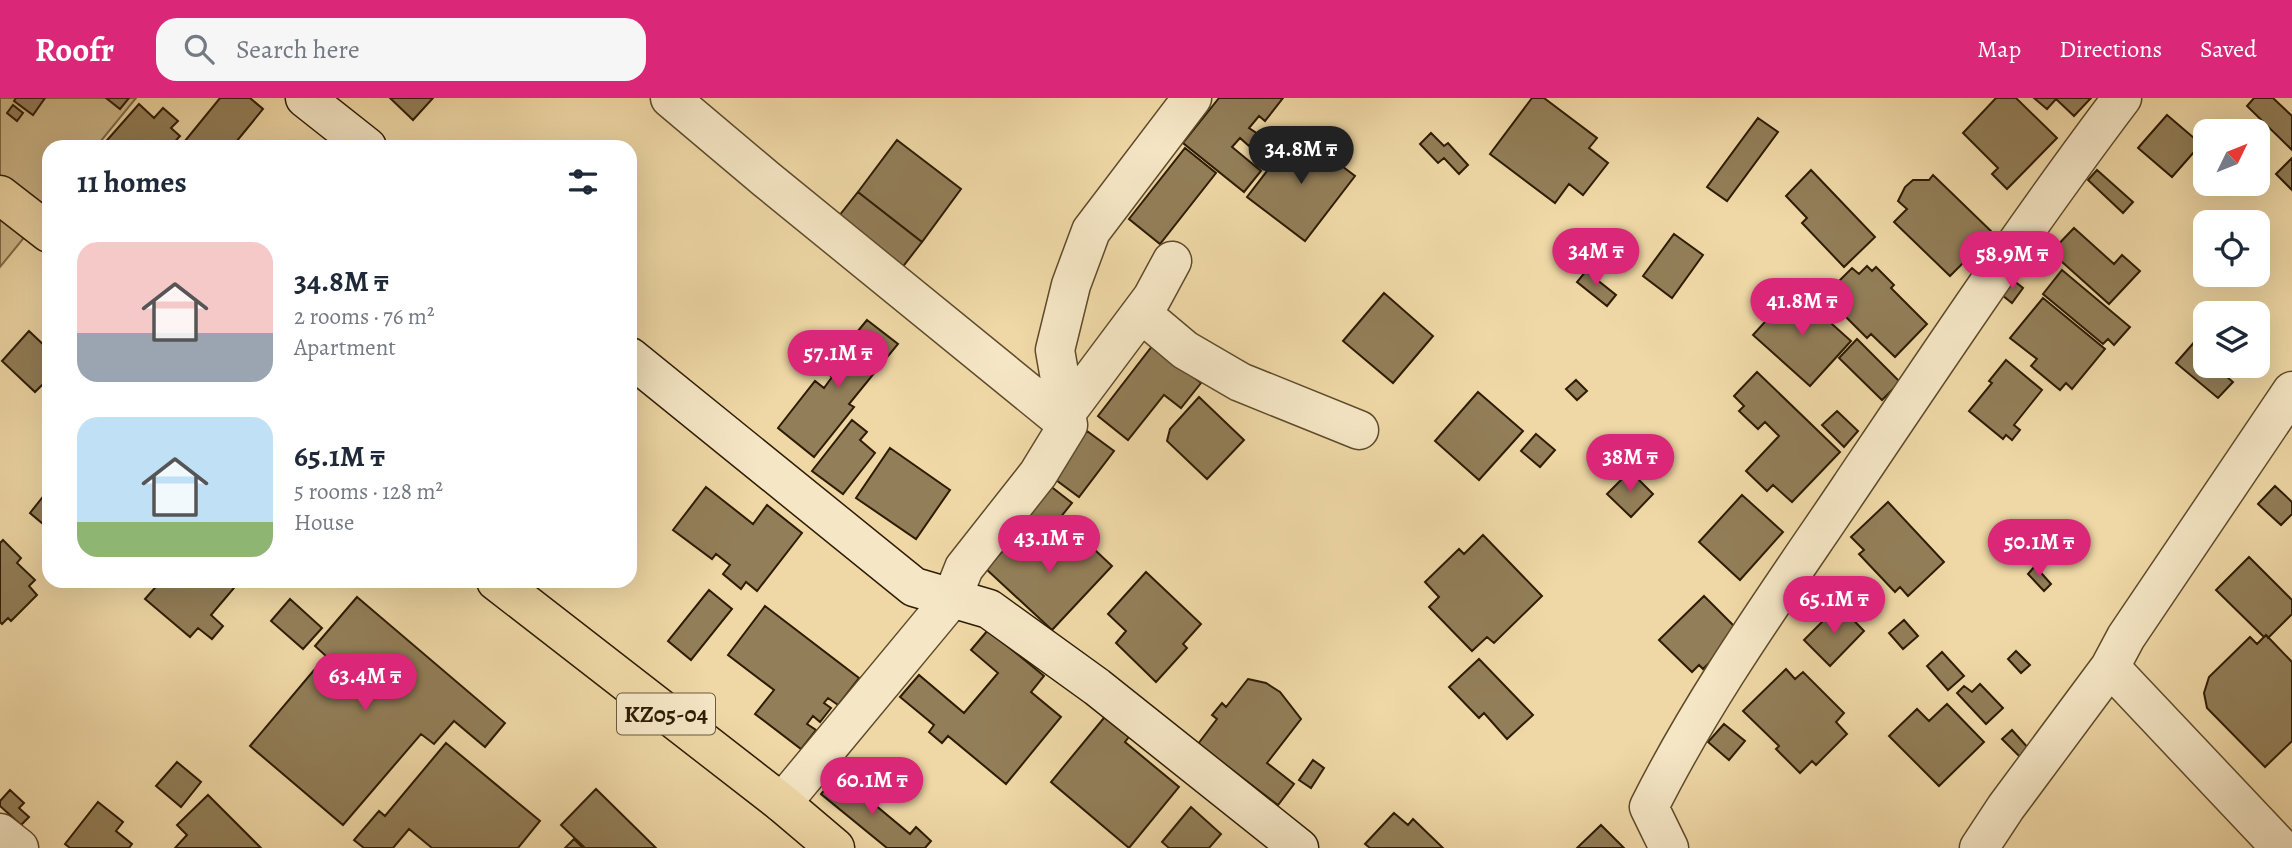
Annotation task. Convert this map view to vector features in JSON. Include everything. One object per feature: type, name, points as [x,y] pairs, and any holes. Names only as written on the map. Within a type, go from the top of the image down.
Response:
[{"type":"main road","points":[[0,195],[42,228]]},
{"type":"main road","name":"KZ05-04","points":[[505,588],[782,803],[835,848]]},
{"type":"street","points":[[305,98],[358,140]]},
{"type":"street","points":[[670,98],[766,179],[1067,419]]},
{"type":"street","points":[[1067,419],[1055,350],[1071,285],[1091,231],[1192,98]]},
{"type":"street","points":[[1668,848],[1649,807],[1671,763],[1742,646],[2064,174],[2122,98]]},
{"type":"street","points":[[782,803],[952,598],[964,568],[1038,474],[1067,419],[1152,298],[1172,261]]},
{"type":"street","points":[[1141,313],[1185,350],[1240,382],[1359,430]]},
{"type":"street","points":[[637,363],[914,587],[989,609],[1097,687],[1299,848]]},
{"type":"street","points":[[1979,848],[2006,807],[2110,667],[2126,637],[2292,391]]},
{"type":"street","points":[[2110,667],[2281,848]]},
{"type":"street","points":[[0,833],[19,848]]},
{"type":"shaded area","points":[[0,98],[136,98],[102,140],[42,140],[42,216],[0,267]]},
{"type":"building","points":[[16,98],[45,98],[33,115],[14,101]]},
{"type":"building","points":[[106,98],[129,98],[120,109]]},
{"type":"building","points":[[220,98],[250,98],[263,109],[238,140],[186,140]]},
{"type":"building","points":[[390,98],[433,98],[413,120]]},
{"type":"building","points":[[1219,98],[1283,98],[1265,121],[1259,116],[1249,128],[1258,134],[1249,146],[1240,138],[1232,147],[1261,171],[1244,192],[1183,143]]},
{"type":"building","points":[[1532,98],[1544,98],[1597,138],[1589,148],[1608,163],[1583,195],[1569,184],[1555,203],[1490,154]]},
{"type":"building","points":[[1996,98],[2016,98],[2057,138],[2007,189],[1992,174],[1998,168],[1963,133]]},
{"type":"building","points":[[2034,98],[2091,98],[2074,116],[2056,99],[2047,109]]},
{"type":"building","points":[[2254,98],[2273,98],[2292,116],[2292,150],[2270,128],[2270,119],[2260,119],[2247,106]]},
{"type":"building","points":[[139,104],[154,118],[163,108],[178,121],[171,128],[180,136],[176,140],[107,140]]},
{"type":"building","points":[[13,105],[23,113],[17,121],[7,113]]},
{"type":"building","points":[[2167,115],[2193,137],[2193,153],[2172,177],[2138,148]]},
{"type":"building","points":[[1758,118],[1778,132],[1727,201],[1707,187]]},
{"type":"building","points":[[1297,132],[1355,176],[1305,241],[1247,197]]},
{"type":"building","points":[[1431,133],[1444,146],[1448,143],[1468,165],[1459,174],[1444,158],[1438,163],[1420,144]]},
{"type":"building","points":[[897,140],[961,189],[922,242],[858,192]]},
{"type":"building","points":[[1185,148],[1216,173],[1160,244],[1129,219]]},
{"type":"building","points":[[2292,158],[2292,190],[2276,174]]},
{"type":"building","points":[[1811,170],[1875,237],[1844,267],[1802,223],[1807,218],[1786,196]]},
{"type":"building","points":[[2097,170],[2133,202],[2123,213],[2088,180]]},
{"type":"building","points":[[1933,175],[1993,233],[1950,276],[1894,222],[1907,209],[1898,201],[1905,187],[1913,180],[1929,180]]},
{"type":"building","points":[[858,192],[922,242],[901,269],[835,221]]},
{"type":"building","points":[[2074,228],[2114,264],[2122,255],[2140,271],[2109,304],[2051,252]]},
{"type":"building","points":[[1674,234],[1703,255],[1672,298],[1643,276]]},
{"type":"building","points":[[1867,266],[1872,271],[1876,267],[1894,285],[1891,288],[1927,324],[1895,357],[1871,334],[1867,338],[1841,312],[1843,309],[1827,293],[1852,268],[1859,274]]},
{"type":"building","points":[[2062,270],[2130,327],[2114,345],[2108,339],[2103,344],[2043,294]]},
{"type":"building","points":[[1586,271],[1616,295],[1607,306],[1577,282]]},
{"type":"building","points":[[2013,280],[2023,288],[2012,303],[2002,295]]},
{"type":"building","points":[[1794,290],[1851,341],[1810,386],[1753,335]]},
{"type":"building","points":[[1384,293],[1433,336],[1393,383],[1343,341]]},
{"type":"building","points":[[2043,298],[2105,349],[2072,389],[2066,383],[2060,390],[2031,366],[2037,359],[2010,338]]},
{"type":"building","points":[[867,320],[898,344],[849,404],[854,407],[814,457],[778,428],[815,381],[824,388],[832,377],[825,371]]},
{"type":"building","points":[[29,331],[42,343],[42,385],[35,392],[2,361]]},
{"type":"building","points":[[1857,339],[1900,382],[1882,400],[1839,358]]},
{"type":"building","points":[[2193,344],[2193,377],[2176,363]]},
{"type":"building","points":[[1153,345],[1201,383],[1181,408],[1164,395],[1128,440],[1098,416]]},
{"type":"building","points":[[2006,360],[2042,390],[2014,425],[2020,430],[2012,440],[2006,435],[2003,439],[1969,411],[1992,383],[1989,381]]},
{"type":"building","points":[[1757,372],[1840,452],[1792,502],[1773,485],[1767,491],[1746,471],[1779,436],[1765,422],[1758,429],[1739,411],[1744,406],[1734,396]]},
{"type":"building","points":[[2194,378],[2228,378],[2233,382],[2218,398]]},
{"type":"building","points":[[1576,380],[1587,391],[1577,400],[1566,389]]},
{"type":"building","points":[[1478,392],[1523,431],[1479,480],[1435,441]]},
{"type":"building","points":[[1199,397],[1244,440],[1207,479],[1167,441],[1170,429]]},
{"type":"building","points":[[1837,411],[1858,431],[1844,447],[1822,425]]},
{"type":"building","points":[[852,420],[867,432],[860,440],[875,453],[843,494],[812,471]]},
{"type":"building","points":[[1087,431],[1114,451],[1079,497],[1052,477]]},
{"type":"building","points":[[1536,434],[1555,450],[1540,467],[1521,451]]},
{"type":"building","points":[[890,448],[950,490],[916,539],[856,498]]},
{"type":"building","points":[[1630,471],[1653,494],[1631,517],[1607,494]]},
{"type":"building","points":[[1049,485],[1072,503],[1059,519],[1071,528],[1053,551],[1019,525]]},
{"type":"building","points":[[2275,486],[2292,502],[2292,514],[2281,525],[2258,504]]},
{"type":"building","points":[[706,487],[753,524],[767,505],[802,533],[757,591],[746,582],[741,589],[723,574],[730,565],[716,554],[712,559],[673,530]]},
{"type":"building","points":[[1742,495],[1783,532],[1740,580],[1699,542]]},
{"type":"building","points":[[42,498],[42,523],[30,513]]},
{"type":"building","points":[[1888,502],[1944,562],[1908,596],[1900,587],[1895,592],[1859,554],[1864,550],[1851,537]]},
{"type":"building","points":[[1023,529],[1055,559],[1078,534],[1112,566],[1052,630],[986,569]]},
{"type":"building","points":[[1483,535],[1542,596],[1494,643],[1487,637],[1472,651],[1429,607],[1439,597],[1425,582],[1459,549],[1464,554]]},
{"type":"building","points":[[3,540],[21,558],[17,563],[35,580],[29,586],[37,595],[11,621],[8,618],[2,624],[0,543]]},
{"type":"building","points":[[2249,557],[2292,600],[2292,614],[2268,638],[2216,590]]},
{"type":"building","points":[[2035,566],[2051,584],[2044,591],[2028,574]]},
{"type":"building","points":[[1146,572],[1201,624],[1183,644],[1187,648],[1156,682],[1116,643],[1126,631],[1108,614]]},
{"type":"building","points":[[155,588],[234,588],[211,615],[223,626],[212,639],[198,628],[190,637],[145,599]]},
{"type":"building","points":[[709,590],[732,609],[691,660],[668,641]]},
{"type":"building","points":[[1704,596],[1740,632],[1703,669],[1699,665],[1692,672],[1659,640]]},
{"type":"building","points":[[357,597],[505,723],[485,747],[454,721],[434,744],[421,734],[343,825],[250,746],[326,656],[315,646]]},
{"type":"building","points":[[290,599],[322,628],[303,649],[271,621]]},
{"type":"building","points":[[1839,605],[1864,631],[1830,666],[1804,640]]},
{"type":"building","points":[[765,606],[859,678],[838,705],[828,698],[824,703],[831,708],[820,722],[813,716],[807,724],[816,730],[801,749],[755,714],[774,690],[728,655]]},
{"type":"building","points":[[1904,620],[1918,636],[1903,649],[1889,633]]},
{"type":"building","points":[[988,630],[1044,676],[1031,692],[1061,717],[1006,784],[948,736],[942,743],[929,732],[934,725],[900,697],[919,675],[964,713],[998,673],[971,650]]},
{"type":"building","points":[[2266,635],[2292,662],[2292,741],[2265,767],[2207,708],[2204,693],[2209,677],[2250,637],[2257,644]]},
{"type":"building","points":[[2016,651],[2030,665],[2021,673],[2008,659]]},
{"type":"building","points":[[1942,652],[1964,676],[1948,690],[1927,666]]},
{"type":"building","points":[[1479,659],[1533,715],[1507,739],[1484,713],[1479,718],[1449,687]]},
{"type":"building","points":[[1786,669],[1795,679],[1803,672],[1844,713],[1836,722],[1847,734],[1816,765],[1812,761],[1800,773],[1776,749],[1779,746],[1743,711]]},
{"type":"building","points":[[1248,679],[1266,683],[1280,692],[1301,719],[1267,763],[1294,784],[1278,805],[1198,744],[1217,719],[1212,715],[1222,703],[1226,707]]},
{"type":"building","points":[[1980,684],[2003,708],[1986,724],[1957,693],[1964,686],[1972,692]]},
{"type":"building","points":[[1947,704],[1984,742],[1939,786],[1889,736],[1917,709],[1929,721]]},
{"type":"building","points":[[1108,713],[1132,733],[1125,742],[1179,787],[1129,848],[1051,782]]},
{"type":"building","points":[[1724,724],[1745,741],[1729,760],[1708,742]]},
{"type":"building","points":[[2012,730],[2029,749],[2020,757],[2002,739]]},
{"type":"building","points":[[446,743],[540,821],[518,848],[432,848],[409,829],[393,848],[364,848],[354,840],[379,811],[385,816]]},
{"type":"building","points":[[1313,760],[1324,768],[1311,788],[1299,780]]},
{"type":"building","points":[[177,762],[201,782],[181,807],[156,786]]},
{"type":"building","points":[[838,774],[910,834],[916,827],[931,841],[925,848],[887,848],[821,794]]},
{"type":"building","points":[[596,789],[656,848],[585,848],[561,825]]},
{"type":"building","points":[[10,790],[24,803],[19,808],[29,817],[21,825],[0,806],[0,801]]},
{"type":"building","points":[[208,795],[261,848],[175,848],[187,835],[177,825]]},
{"type":"building","points":[[98,802],[123,822],[116,831],[132,844],[129,848],[70,848],[65,844]]},
{"type":"building","points":[[1191,807],[1221,834],[1209,848],[1169,848],[1162,842]]},
{"type":"building","points":[[1394,813],[1408,825],[1413,819],[1443,848],[1370,848],[1365,844]]},
{"type":"building","points":[[1601,825],[1624,848],[1577,848]]},
{"type":"building","points":[[574,839],[583,848],[565,848]]}]
